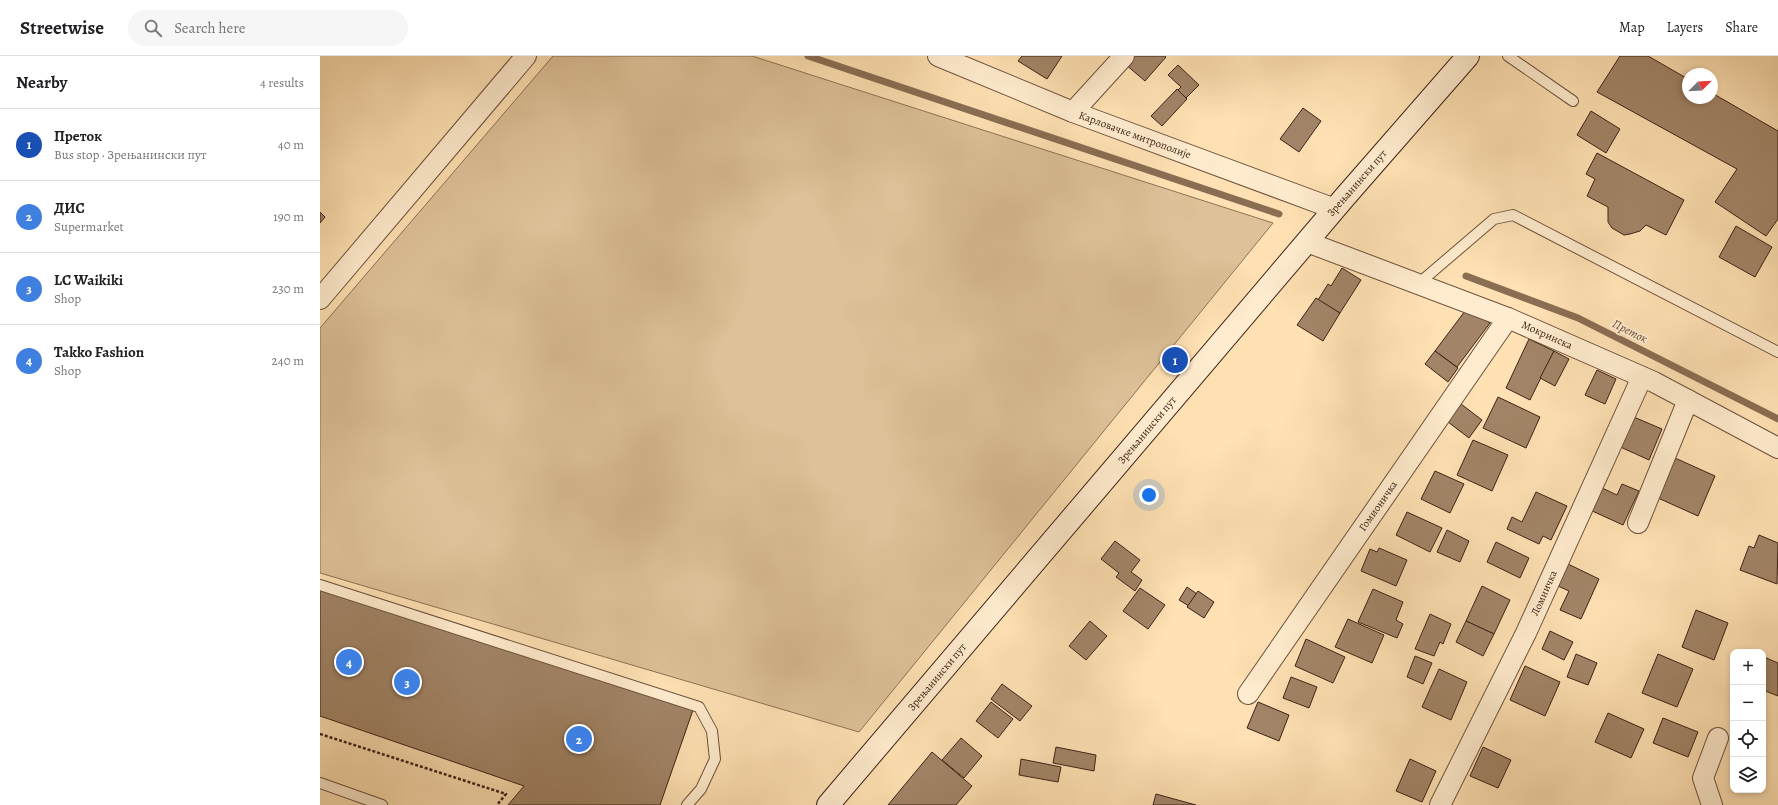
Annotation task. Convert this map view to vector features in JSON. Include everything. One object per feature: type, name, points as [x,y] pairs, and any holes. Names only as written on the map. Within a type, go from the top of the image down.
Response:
[{"type":"main road","name":"Зрењанински пут","points":[[828,805],[1306,242],[1468,56]]},
{"type":"street","points":[[320,299],[526,56]]},
{"type":"street","points":[[1073,112],[1124,56]]},
{"type":"street","name":"Карловачке митрополије","points":[[949,58],[1073,112],[1335,209]]},
{"type":"street","name":"Мокринска","points":[[1306,242],[1508,318],[1642,377],[1778,448]]},
{"type":"street","name":"Гомионичка","points":[[1248,694],[1508,318]]},
{"type":"street","name":"Ломничка","points":[[1440,805],[1526,633],[1642,377]]},
{"type":"street","points":[[1638,522],[1688,400]]},
{"type":"street","points":[[1712,805],[1703,778],[1718,738]]},
{"type":"lane","points":[[1508,56],[1573,101]]},
{"type":"lane","points":[[1418,284],[1494,219],[1513,215],[1778,352]]},
{"type":"lane","points":[[320,585],[699,707],[712,730],[715,759],[701,789],[687,805]]},
{"type":"lane","points":[[320,783],[382,805]]},
{"type":"path","points":[[320,734],[506,794],[497,805]]},
{"type":"shaded area","points":[[553,56],[752,56],[1273,223],[859,732],[320,573],[320,328]]},
{"type":"building","points":[[1022,56],[1062,56],[1047,79],[1018,61]]},
{"type":"building","points":[[1132,56],[1166,57],[1145,81],[1125,64]]},
{"type":"building","points":[[1620,56],[1648,56],[1682,76],[1682,104],[1718,104],[1718,96],[1778,131],[1778,219],[1766,236],[1715,202],[1737,169],[1597,92]]},
{"type":"building","points":[[1178,65],[1199,85],[1186,98],[1178,90],[1181,87],[1168,75]]},
{"type":"building","points":[[1177,89],[1187,99],[1162,126],[1151,116]]},
{"type":"building","points":[[1303,108],[1321,121],[1299,152],[1280,139]]},
{"type":"building","points":[[1591,111],[1620,129],[1606,153],[1577,135]]},
{"type":"building","points":[[1597,153],[1684,200],[1666,235],[1646,225],[1640,231],[1624,235],[1612,228],[1608,222],[1608,207],[1587,196],[1595,179],[1586,174]]},
{"type":"building","points":[[320,212],[325,217],[320,223]]},
{"type":"building","points":[[1736,226],[1772,247],[1755,277],[1719,257]]},
{"type":"building","points":[[1342,268],[1361,280],[1340,313],[1318,300],[1328,284],[1331,286]]},
{"type":"building","points":[[1316,298],[1340,313],[1323,341],[1297,325]]},
{"type":"building","points":[[1468,307],[1490,323],[1457,367],[1435,351]]},
{"type":"building","points":[[1529,339],[1554,351],[1530,400],[1506,388]]},
{"type":"building","points":[[1435,351],[1458,368],[1448,382],[1425,364]]},
{"type":"building","points":[[1554,351],[1569,359],[1555,386],[1540,378]]},
{"type":"building","points":[[1597,370],[1616,379],[1605,404],[1585,395]]},
{"type":"building","points":[[1498,397],[1540,417],[1526,448],[1483,428]]},
{"type":"building","points":[[1461,404],[1482,420],[1469,438],[1448,422]]},
{"type":"building","points":[[1629,415],[1662,429],[1649,460],[1616,445]]},
{"type":"building","points":[[1473,440],[1508,455],[1492,491],[1457,475]]},
{"type":"building","points":[[1675,458],[1715,476],[1698,516],[1658,498]]},
{"type":"building","points":[[1435,471],[1464,484],[1450,513],[1421,499]]},
{"type":"building","points":[[1622,484],[1639,491],[1623,525],[1590,510],[1600,487],[1617,495]]},
{"type":"building","points":[[1536,492],[1567,506],[1551,540],[1543,536],[1539,544],[1507,529],[1512,517],[1522,522]]},
{"type":"building","points":[[1407,512],[1442,528],[1430,552],[1396,535]]},
{"type":"building","points":[[1447,530],[1469,541],[1460,562],[1437,552]]},
{"type":"building","points":[[1759,535],[1778,543],[1777,584],[1740,570],[1749,546],[1754,548]]},
{"type":"building","points":[[1115,541],[1140,560],[1131,572],[1142,580],[1135,591],[1116,577],[1119,573],[1101,559]]},
{"type":"building","points":[[1496,542],[1529,558],[1520,578],[1487,562]]},
{"type":"building","points":[[1379,548],[1407,560],[1396,586],[1361,571],[1370,549],[1377,552]]},
{"type":"building","points":[[1568,564],[1599,579],[1581,619],[1560,610],[1569,591],[1558,586]]},
{"type":"building","points":[[1482,586],[1510,600],[1494,634],[1466,621]]},
{"type":"building","points":[[1187,587],[1197,594],[1189,606],[1179,600]]},
{"type":"building","points":[[320,588],[693,710],[660,805],[508,805],[524,786],[320,716]]},
{"type":"building","points":[[1140,588],[1165,605],[1148,629],[1123,611]]},
{"type":"building","points":[[1373,589],[1403,602],[1396,620],[1403,624],[1397,638],[1358,622]]},
{"type":"building","points":[[1198,591],[1214,602],[1204,618],[1187,607]]},
{"type":"building","points":[[1696,610],[1728,623],[1714,660],[1682,647]]},
{"type":"building","points":[[1430,614],[1451,624],[1443,644],[1440,642],[1434,656],[1415,649]]},
{"type":"building","points":[[1348,619],[1384,635],[1372,663],[1335,647]]},
{"type":"building","points":[[1090,621],[1107,636],[1086,660],[1069,646]]},
{"type":"building","points":[[1466,621],[1494,634],[1483,656],[1456,642]]},
{"type":"building","points":[[1550,631],[1573,642],[1564,660],[1542,649]]},
{"type":"building","points":[[1306,639],[1345,657],[1333,683],[1295,666]]},
{"type":"building","points":[[1576,654],[1597,663],[1588,685],[1567,677]]},
{"type":"building","points":[[1658,654],[1693,669],[1677,707],[1642,693]]},
{"type":"building","points":[[1415,656],[1432,663],[1423,684],[1407,677]]},
{"type":"building","points":[[1766,658],[1778,663],[1778,696],[1766,691]]},
{"type":"building","points":[[1525,666],[1560,682],[1545,716],[1510,700]]},
{"type":"building","points":[[1439,669],[1467,682],[1451,720],[1422,707]]},
{"type":"building","points":[[1291,677],[1317,687],[1309,708],[1283,698]]},
{"type":"building","points":[[1002,684],[1032,706],[1020,721],[991,699]]},
{"type":"building","points":[[991,702],[1013,719],[998,738],[976,721]]},
{"type":"building","points":[[1258,702],[1289,715],[1279,741],[1247,728]]},
{"type":"building","points":[[1608,713],[1644,729],[1631,758],[1595,742]]},
{"type":"building","points":[[1663,718],[1698,732],[1688,757],[1653,743]]},
{"type":"building","points":[[961,738],[982,756],[964,778],[942,760]]},
{"type":"building","points":[[1056,747],[1096,755],[1094,771],[1053,763]]},
{"type":"building","points":[[1483,747],[1511,760],[1498,788],[1470,776]]},
{"type":"building","points":[[932,752],[972,786],[956,805],[888,805]]},
{"type":"building","points":[[1021,759],[1061,767],[1058,782],[1019,775]]},
{"type":"building","points":[[1410,759],[1436,771],[1422,802],[1396,791]]},
{"type":"building","points":[[1156,794],[1196,805],[1153,805]]},
{"type":"waterway","points":[[808,56],[1279,214]]},
{"type":"waterway","name":"Преток","points":[[1466,276],[1578,318],[1778,419]]},
{"type":"place","name":"Преток","points":[[1175,360]]},
{"type":"place","name":"Takko Fashion","points":[[349,662]]},
{"type":"place","name":"LC Waikiki","points":[[407,682]]},
{"type":"place","name":"ДИС","points":[[579,739]]}]
